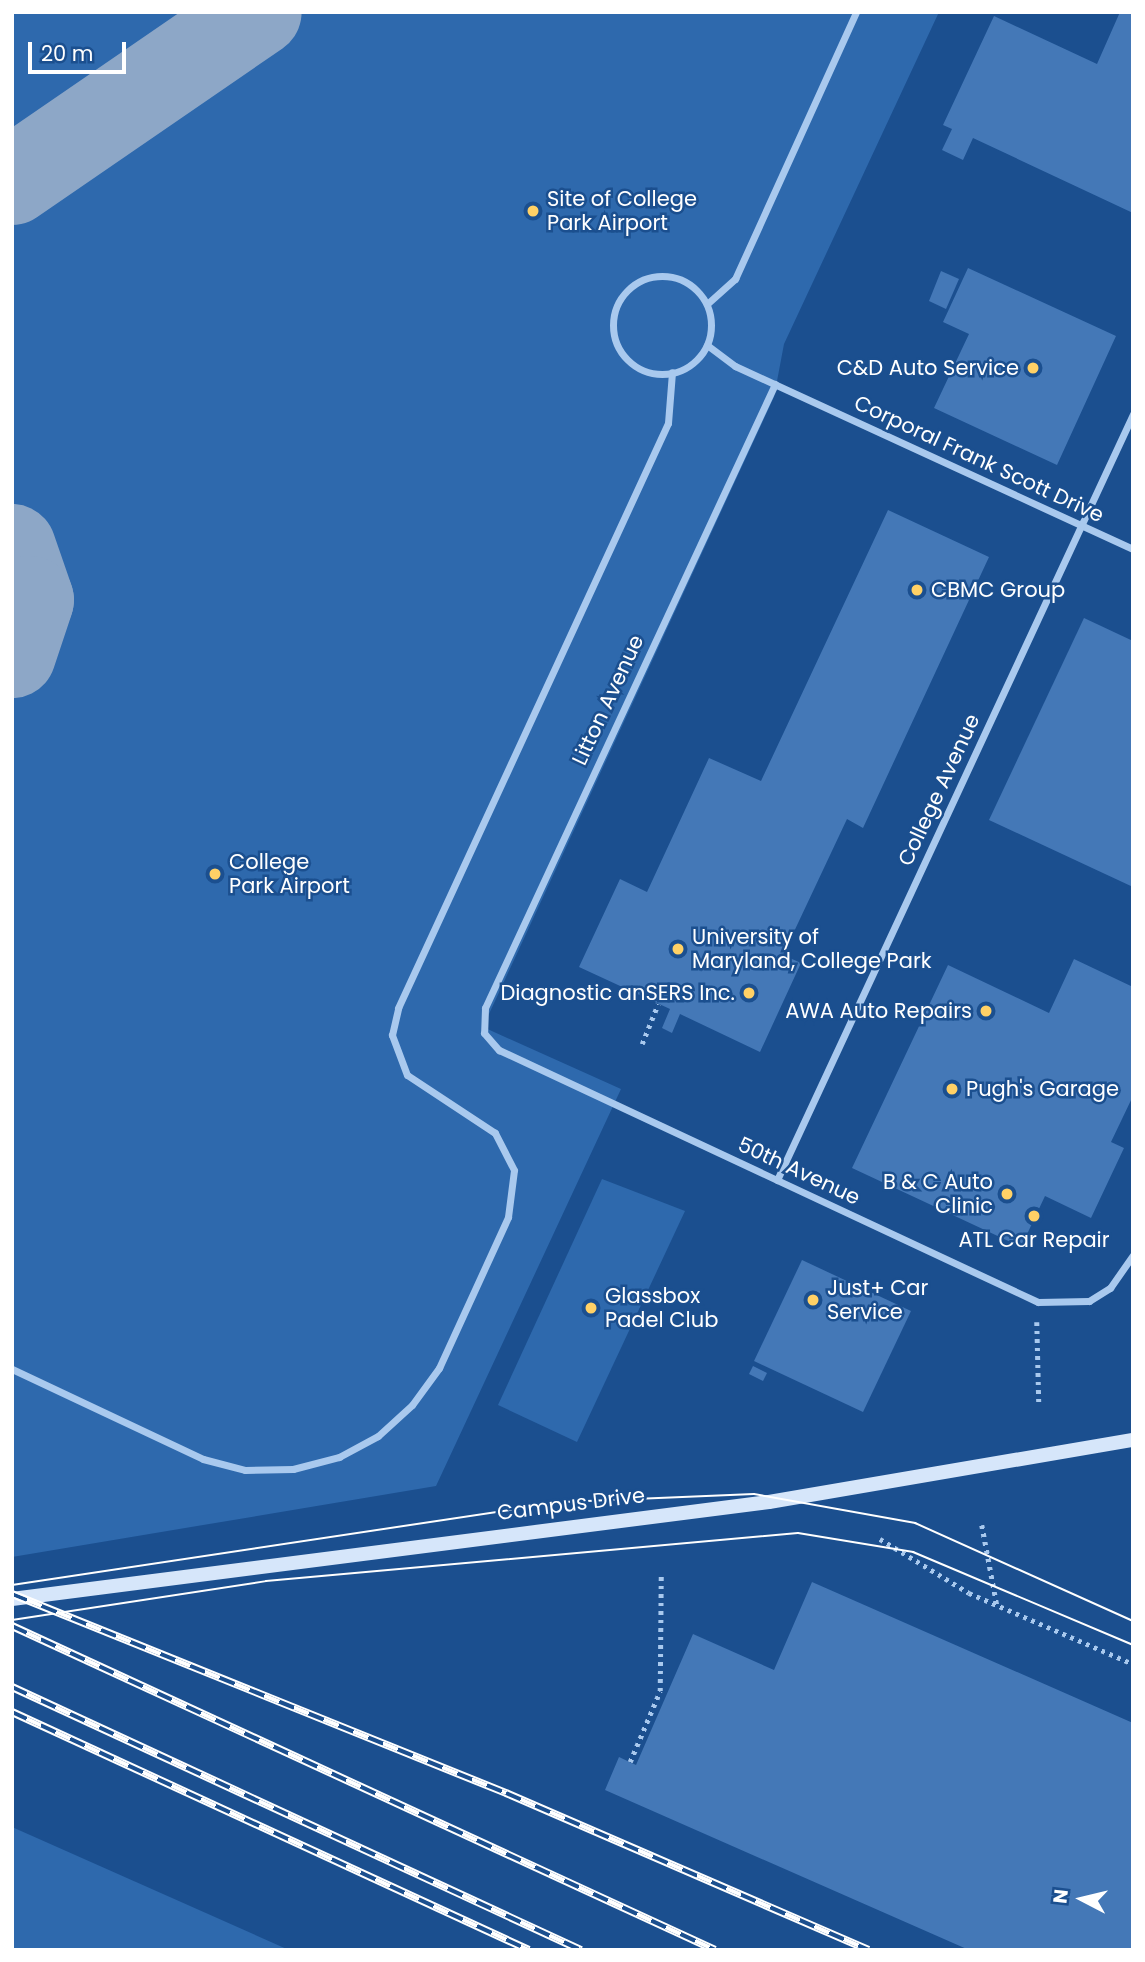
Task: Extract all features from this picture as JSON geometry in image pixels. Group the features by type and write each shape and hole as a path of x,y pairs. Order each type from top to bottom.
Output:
{"main road":[{"name":"Campus Drive","path":"12,1598 769,1502 1133,1440"}],"street":[{"path":"707,304 735,279 856,12"},
{"path":"654,276 694,286 707,304 712,320 707,345 697,360 672,372 638,369 620,352 613,321 617,304 637,282 654,276"},
{"name":"Corporal Frank Scott Drive","path":"707,345 735,366 1133,549"},
{"path":"12,1369 203,1459 245,1470 293,1469 340,1457 412,1405 439,1368 508,1217 514,1170 495,1133 407,1075 392,1035 398,1007 668,423 672,372"},
{"name":"Litton Avenue","path":"484,1033 485,1008 775,384"},
{"name":"College Avenue","path":"778,1180 1133,414"},
{"name":"50th Avenue","path":"484,1033 499,1050 1038,1302 1089,1301 1110,1288 1133,1255"}],"path":[{"path":"642,1044 658,1004"},
{"path":"1038,1302 1039,1402"},
{"path":"982,1525 997,1605"},
{"path":"880,1539 997,1605 1133,1664"},
{"path":"631,1762 660,1691 661,1572"}],"shaded area":[{"name":"College Park Airport","path":"12,12 939,12 784,344 774,397 483,1027 621,1089 436,1486 12,1557"},
{"name":"Glassbox Padel Club","path":"602,1179 685,1211 577,1442 498,1405"},
{"path":"12,1827 289,1950 12,1950"}],"building":[{"path":"1120,12 1133,12 1133,213 973,138 963,160 942,150 952,129 943,125 994,16 1097,64"},
{"path":"968,268 1116,336 1057,465 934,408 969,334 943,322"},
{"path":"941,271 959,279 946,309 929,301"},
{"path":"888,510 989,557 863,828 847,819 783,955 801,963 760,1052 680,1014 672,1033 662,1028 670,1009 579,967 620,879 647,892 709,758 761,781"},
{"path":"1084,618 1133,641 1133,887 989,820"},
{"path":"1074,959 1133,987 1133,1096 1111,1142 1124,1148 1091,1218 1045,1196 1021,1247 852,1168 948,965 1049,1013"},
{"path":"802,1260 911,1311 863,1412 754,1361"},
{"path":"753,1366 767,1373 763,1381 749,1374"},
{"path":"812,1582 1133,1723 1133,1950 969,1950 605,1790 619,1757 636,1765 693,1634 774,1670"}],"taxiway":[{"path":"12,181 258,12"},
{"path":"12,548 30,600 12,654"}],"tram line":[{"path":"12,1585 563,1502 754,1494 915,1523 1133,1621"},
{"path":"12,1620 266,1581 798,1533 913,1552 1133,1645"}],"railway":[{"path":"12,1594 506,1793 868,1950"},
{"path":"12,1626 715,1950"},
{"path":"12,1687 581,1950"},
{"path":"12,1712 529,1950"}],"place":[{"name":"Site of College Park Airport","path":"533,211"},
{"name":"C&D Auto Service","path":"1033,368"},
{"name":"CBMC Group","path":"917,590"},
{"name":"College Park Airport","path":"215,874"},
{"name":"University of Maryland, College Park","path":"678,949"},
{"name":"Diagnostic anSERS Inc.","path":"749,993"},
{"name":"AWA Auto Repairs","path":"986,1011"},
{"name":"Pugh's Garage","path":"952,1089"},
{"name":"B & C Auto Clinic","path":"1007,1194"},
{"name":"ATL Car Repair","path":"1034,1216"},
{"name":"Just+ Car Service","path":"813,1300"},
{"name":"Glassbox Padel Club","path":"591,1308"}]}
